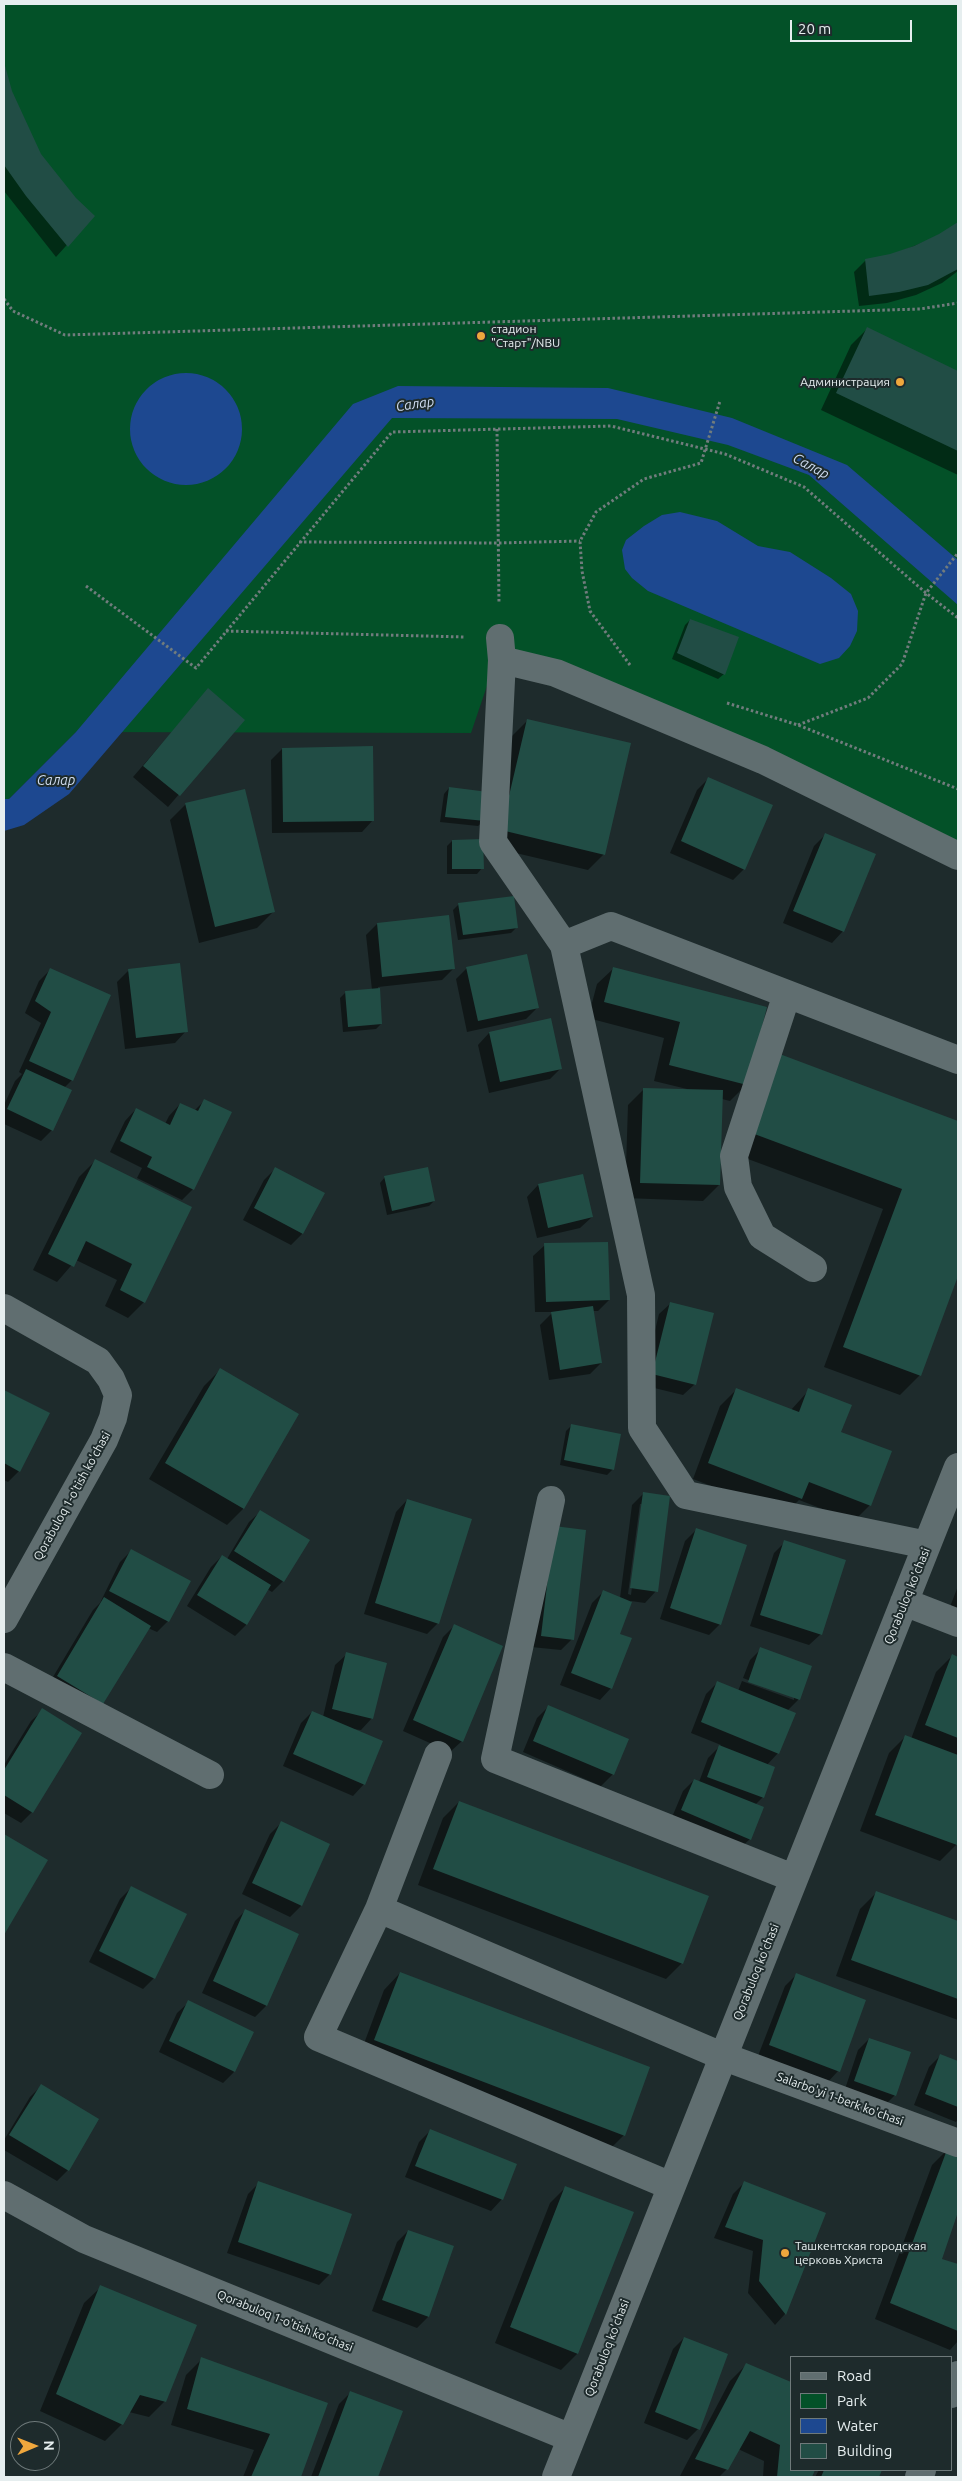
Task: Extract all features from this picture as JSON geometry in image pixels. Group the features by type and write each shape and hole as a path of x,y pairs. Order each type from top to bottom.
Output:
{"street":[{"path":"927,1546 686,1494 642,1428 642,1295 564,945 493,842 501,649 754,757 958,856"},
{"path":"564,945 611,926 958,1060"},
{"path":"787,994 734,1156 738,1186 762,1236 812,1268"},
{"name":"Qorabuloq 1-o'tish ko'chasi","path":"4,1308 98,1360 111,1379 118,1395 113,1418 104,1440 4,1619"},
{"name":"Qorabuloq ko'chasi","path":"556,2477 958,1467"},
{"path":"551,1500 495,1759 793,1878"},
{"path":"904,1602 958,1622"},
{"path":"4,1667 210,1775"},
{"path":"438,1756 379,1909 318,2037 671,2186"},
{"name":"Salarbo'yi 1-berk ko'chasi","path":"379,1909 722,2056 958,2143"},
{"name":"Qorabuloq 1-o'tish ko'chasi","path":"4,2195 84,2239 571,2438"},
{"path":"952,2391 958,2375"}],"path":[{"path":"4,299 13,311 65,335 920,310 958,303"},
{"path":"633,670 590,611 582,571 580,540 596,512 644,479 701,463 720,401"},
{"path":"86,586 196,668 392,432 611,426 725,454 804,487 958,618"},
{"path":"225,631 501,649 497,543 497,429"},
{"path":"299,542 497,543 580,540"},
{"path":"798,725 868,698 902,664 926,591 958,553"},
{"path":"723,702 798,725 958,789"}],"green space":[{"name":"стадион \"Старт\"/NBU","path":"4,4 958,4 958,850 718,737 493,668 471,733 76,732 9,799 4,799"}],"water":[{"path":"186,373 208,377 226,389 238,407 242,429 238,451 226,469 208,481 186,485 164,481 146,469 134,451 130,429 134,407 146,389 164,377"},
{"name":"Салар","path":"398,386 608,388 732,418 847,465 958,560 958,605 809,475 728,445 617,419 392,418 69,794 24,825 4,831 4,799 9,799 76,732 353,404"},
{"path":"680,512 717,521 758,546 790,552 831,578 851,594 858,611 857,631 850,646 839,658 820,664 648,591 632,578 625,569 622,550 626,540 662,515"}],"building":[{"path":"4,62 12,91 41,154 76,198 95,216 68,247 26,196 4,165"},
{"path":"958,222 958,269 928,285 899,292 869,296 865,259 890,254 914,246"},
{"name":"Администрация","path":"867,327 958,371 958,451 836,393"},
{"path":"690,619 739,637 725,675 677,653"},
{"path":"208,688 245,720 180,796 143,766"},
{"path":"527,719 631,743 605,855 501,830"},
{"path":"373,746 374,821 283,822 282,748"},
{"path":"708,777 773,805 745,870 681,841"},
{"path":"449,787 488,792 485,821 445,817"},
{"path":"245,789 275,912 215,927 185,803"},
{"path":"825,833 876,854 844,932 793,911"},
{"path":"483,839 484,869 452,869 452,840"},
{"path":"514,896 518,928 463,935 458,903"},
{"path":"449,915 455,969 382,977 377,923"},
{"path":"527,954 539,1008 478,1021 466,967"},
{"path":"180,963 188,1032 136,1038 128,969"},
{"path":"613,967 767,1007 747,1085 669,1065 680,1022 604,1002"},
{"path":"50,968 111,995 73,1081 29,1061 51,1012 35,1001"},
{"path":"380,988 382,1024 348,1027 345,991"},
{"path":"551,1018 562,1069 500,1082 489,1032"},
{"path":"777,1053 958,1121 958,1276 921,1376 843,1347 902,1189 749,1132"},
{"path":"26,1069 72,1090 53,1131 7,1109"},
{"path":"643,1088 723,1090 720,1185 640,1183"},
{"path":"204,1099 232,1112 194,1190 147,1167 152,1157 120,1141 136,1108 170,1125 180,1103 198,1111"},
{"path":"95,1159 192,1207 145,1303 120,1290 132,1264 86,1241 74,1267 48,1254"},
{"path":"275,1167 325,1193 303,1234 254,1208"},
{"path":"428,1167 435,1201 392,1211 384,1176"},
{"path":"583,1174 593,1217 548,1228 538,1184"},
{"path":"608,1242 610,1300 546,1302 544,1243"},
{"path":"670,1302 714,1313 696,1385 652,1374"},
{"path":"593,1306 602,1363 560,1370 551,1312"},
{"path":"220,1368 299,1414 244,1509 165,1463"},
{"path":"736,1388 799,1412 808,1388 852,1405 841,1432 892,1451 871,1506 809,1482 802,1499 708,1463"},
{"path":"4,1390 50,1413 20,1472 4,1463"},
{"path":"571,1424 621,1434 614,1470 564,1460"},
{"path":"643,1492 670,1496 658,1592 630,1588"},
{"path":"407,1499 472,1519 439,1624 375,1603"},
{"path":"260,1510 310,1540 284,1582 234,1551"},
{"path":"554,1526 586,1530 574,1640 541,1636"},
{"path":"696,1528 747,1545 721,1625 670,1608"},
{"path":"784,1540 846,1560 822,1635 760,1615"},
{"path":"131,1549 191,1581 169,1622 109,1591"},
{"path":"222,1555 271,1585 247,1625 197,1595"},
{"path":"603,1590 632,1602 620,1634 632,1638 612,1689 571,1673"},
{"path":"104,1597 151,1626 103,1704 57,1676"},
{"path":"454,1624 503,1646 463,1742 413,1720"},
{"path":"760,1647 812,1666 800,1700 748,1682"},
{"path":"346,1652 387,1663 373,1719 332,1709"},
{"path":"952,1654 958,1657 958,1738 925,1725"},
{"path":"717,1681 796,1713 779,1754 701,1722"},
{"path":"548,1705 629,1739 614,1775 533,1741"},
{"path":"42,1708 82,1733 33,1813 4,1795 4,1770"},
{"path":"312,1711 383,1741 365,1785 293,1754"},
{"path":"905,1735 958,1755 957,1845 875,1815"},
{"path":"719,1745 775,1767 764,1798 707,1777"},
{"path":"694,1779 764,1807 751,1840 681,1810"},
{"path":"459,1801 709,1896 683,1964 433,1869"},
{"path":"281,1821 330,1844 302,1906 252,1883"},
{"path":"4,1834 48,1860 4,1935"},
{"path":"131,1886 187,1914 155,1979 99,1951"},
{"path":"876,1891 958,1921 958,1999 851,1960"},
{"path":"245,1909 299,1934 267,2006 213,1981"},
{"path":"400,1972 650,2067 625,2136 374,2040"},
{"path":"796,1973 866,2000 840,2072 769,2045"},
{"path":"188,2000 254,2032 235,2072 169,2041"},
{"path":"869,2038 911,2052 896,2096 854,2081"},
{"path":"940,2054 958,2061 958,2107 925,2094"},
{"path":"41,2084 99,2119 69,2171 9,2135"},
{"path":"430,2129 517,2164 503,2200 415,2166"},
{"path":"948,2147 958,2151 958,2212 942,2259 958,2264 958,2331 890,2303"},
{"path":"258,2181 352,2214 331,2275 238,2242"},
{"path":"744,2181 826,2213 786,2315 759,2281 763,2240 725,2227"},
{"path":"565,2186 634,2212 578,2354 510,2327"},
{"path":"408,2230 454,2246 429,2317 382,2300"},
{"path":"100,2285 197,2325 166,2402 140,2395 123,2425 56,2394"},
{"path":"684,2337 728,2354 700,2430 655,2412"},
{"path":"201,2357 328,2403 301,2477 251,2477 270,2434 187,2409"},
{"path":"746,2363 790,2382 790,2471 815,2471 812,2477 777,2477 780,2445 750,2431 728,2470 695,2459"},
{"path":"350,2391 403,2411 378,2477 318,2477"},
{"path":"824,2471 882,2471 879,2477 821,2477"}],"place":[{"name":"стадион \"Старт\"/NBU","path":"481,336"},
{"name":"Администрация","path":"900,382"},
{"name":"Ташкентская городская церковь Христа","path":"785,2253"}]}
